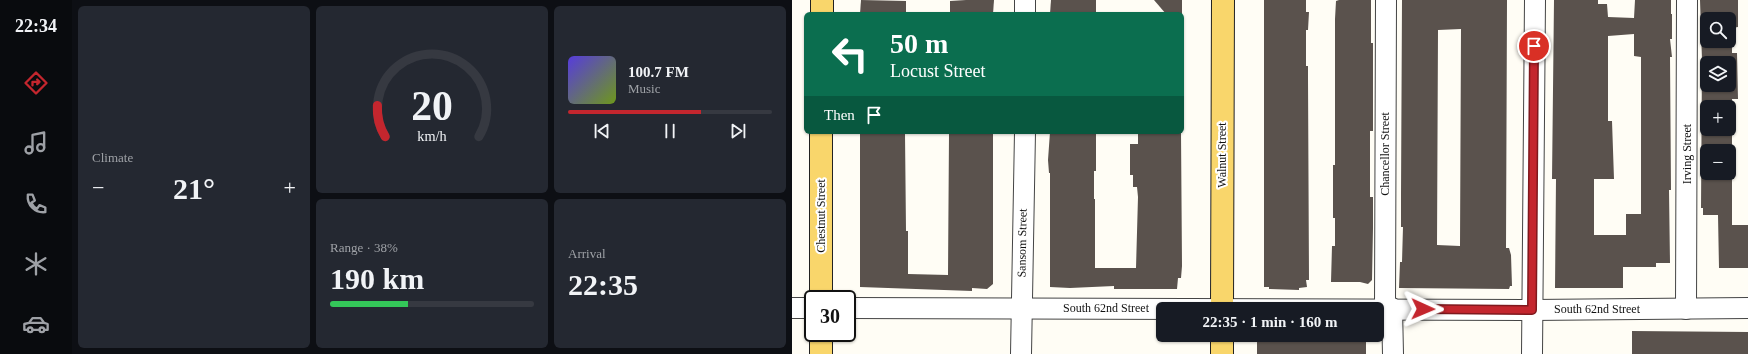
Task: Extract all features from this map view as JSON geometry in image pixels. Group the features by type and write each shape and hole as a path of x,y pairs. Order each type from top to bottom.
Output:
{"main road":[{"path":"822,0 822,12"},
{"name":"Walnut Street","path":"1222,302 1223,0"},
{"name":"Chestnut Street","path":"821,134 821,290"},
{"path":"821,342 821,354"},
{"path":"1222,342 1222,354"}],"street":[{"path":"1025,0 1025,12"},
{"name":"Chancellor Street","path":"1386,0 1388,308 1393,354"},
{"path":"1532,354 1535,0"},
{"name":"Irving Street","path":"1686,309 1687,0"},
{"name":"Sansom Street","path":"1021,354 1025,134"},
{"path":"792,308 804,308"},
{"name":"South 62nd Street","path":"856,308 1156,309"},
{"name":"South 62nd Street","path":"1384,308 1532,310 1748,308"}],"building":[{"path":"861,0 906,1 906,12 860,12"},
{"path":"994,0 993,12 950,12 950,1"},
{"path":"1051,0 1096,0 1096,12 1050,12"},
{"path":"1154,0 1182,0 1182,12 1164,12"},
{"path":"1264,0 1306,0 1306,12 1309,12 1308,30 1306,30 1306,66 1308,66 1309,280 1306,280 1307,287 1299,288 1299,290 1269,289 1269,287 1264,287"},
{"path":"1371,0 1371,43 1373,43 1373,131 1370,131 1370,197 1373,197 1373,228 1372,280 1368,284 1360,282 1331,282 1332,246 1335,246 1335,218 1333,218 1333,165 1335,165 1335,19 1336,1"},
{"path":"1402,0 1507,0 1506,248 1509,248 1511,255 1512,286 1510,286 1509,289 1399,288 1400,262 1402,262 1403,227 1401,227","holes":["1461,29 1460,246 1437,245 1438,30"]},
{"path":"1554,0 1598,0 1598,4 1607,4 1608,17 1634,18 1635,0 1671,0 1671,190 1669,190 1670,263 1656,263 1656,267 1623,267 1623,288 1555,288 1556,179 1552,179","holes":["1634,34 1634,56 1641,57 1641,214 1626,214 1626,235 1594,235 1594,179 1614,179 1612,121 1608,121 1608,36"]},
{"path":"1700,0 1738,0 1738,27 1736,27 1736,12 1700,12"},
{"path":"1702,48 1732,48 1732,53 1737,53 1738,99 1702,100 1702,92 1736,92 1736,56 1702,56"},
{"path":"860,134 905,134 908,274 948,275 949,134 993,134 993,284 987,289 972,288 972,291 860,287"},
{"path":"1050,134 1096,134 1096,171 1094,171 1095,268 1136,268 1138,197 1137,187 1133,187 1133,175 1130,175 1130,144 1138,144 1138,134 1181,134 1182,266 1181,278 1178,278 1177,289 1114,289 1114,286 1070,288 1050,287 1050,173 1048,160"},
{"path":"1701,136 1732,136 1732,144 1701,144"},
{"path":"1701,180 1732,180 1732,225 1748,225 1748,268 1719,268 1718,215 1703,215 1703,208 1701,208"},
{"path":"1632,331 1748,332 1748,354 1632,354"},
{"path":"1257,342 1366,342 1366,354 1257,354"}],"route":[{"path":"1423,309 1532,310 1534,46"}]}
